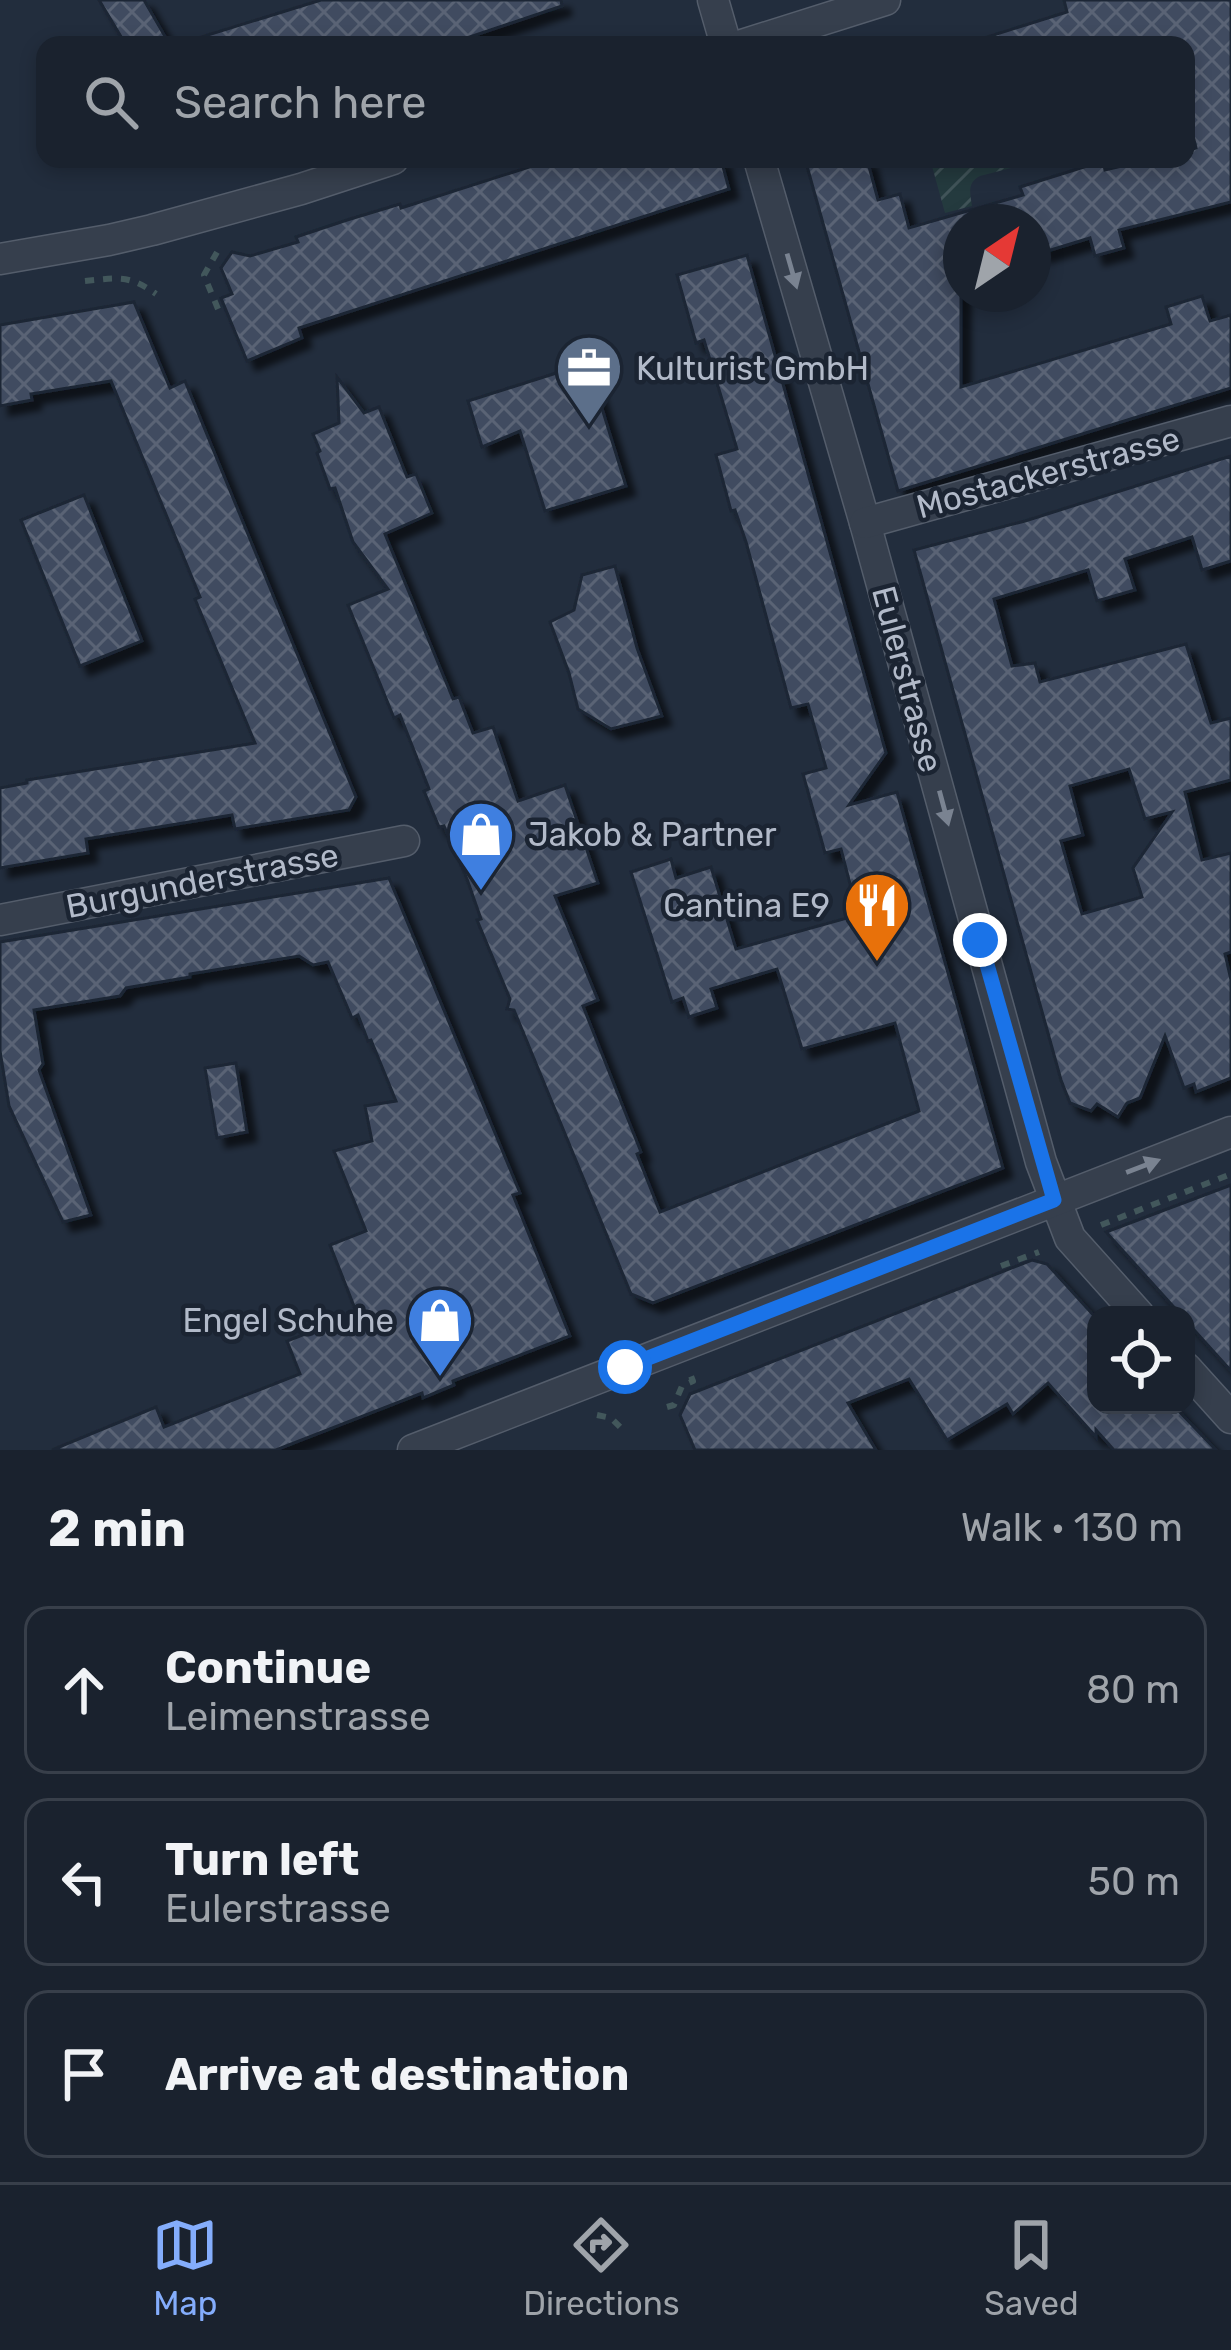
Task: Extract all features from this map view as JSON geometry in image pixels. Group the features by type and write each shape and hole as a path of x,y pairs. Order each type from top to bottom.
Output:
{"street":[{"path":"713,0 723,36"},
{"path":"771,36 885,0"},
{"path":"0,260 109,241 365,168"},
{"name":"Eulerstrasse","path":"762,168 1054,1200 1070,1238 1131,1306"},
{"name":"Mostackerstrasse","path":"865,523 1231,422"},
{"name":"Burgunderstrasse","path":"0,920 404,841"},
{"path":"413,1450 1231,1132"},
{"path":"1195,1378 1231,1418"}],"path":[{"path":"218,309 204,275 221,246"},
{"path":"83,281 123,278 139,282 156,295"},
{"path":"1101,1225 1231,1174"},
{"path":"1001,1266 1042,1250"},
{"path":"667,1407 674,1405 682,1386 693,1382 691,1376"},
{"path":"586,1415 611,1418 620,1427 626,1424"}],"green space":[{"path":"932,168 1011,168 980,176 970,192 972,204 943,206"}],"building":[{"path":"99,0 144,0 165,36 121,36"},
{"path":"321,0 561,0 562,6 473,36 204,36"},
{"path":"1064,0 1231,0 1231,202 1119,230 1124,248 1095,256 1090,238 1051,250 1051,204 992,204 1023,195 1020,187 1081,168 1195,168 1195,36 990,36 1067,12"},
{"path":"526,168 723,168 729,189 299,328 302,338 247,361 221,298 232,294 221,268 232,252 250,256 347,220 400,204 401,208"},
{"path":"808,168 869,168 878,200 900,194 909,228 943,218 943,312 961,312 961,387 1171,324 1166,307 1202,296 1210,321 1231,315 1231,388 898,491"},
{"path":"747,255 886,753 849,805 897,792 1003,1168 653,1303 631,1294 514,1010 507,1009 510,999 477,920 481,919 467,879 444,826 439,827 400,715 394,718 348,605 388,589 353,542 313,434 339,423 337,377 364,413 379,407 407,477 416,474 432,513 385,534 453,699 459,697 473,733 493,727 518,801 565,785 598,883 555,896 598,1000 583,1006 660,1212 919,1111 895,1023 802,1049 777,969 711,989 717,1008 689,1017 683,998 672,1002 631,872 671,859 676,878 711,867 736,949 858,915 841,849 825,853 803,774 826,768 808,704 791,708 746,542 735,510 731,511 716,455 737,449 704,340 696,343 677,275"},
{"path":"134,302 170,388 185,381 356,797 349,810 235,829 232,815 86,839 88,853 0,868 0,788 255,743 111,381 31,394 32,400 0,406 0,325"},
{"path":"588,363 626,486 545,511 520,431 482,447 468,401"},
{"path":"1231,456 1231,561 1202,570 1192,537 1125,559 1135,590 1097,601 1088,570 994,599 1012,666 1035,663 1040,682 1186,644 1211,723 1231,718 1231,780 1185,792 1202,860 1231,853 1231,952 1225,954 1231,980 1231,1078 1196,1092 1194,1084 1184,1088 1165,1036 1140,1098 1127,1103 1118,1117 1097,1104 1091,1111 1070,1103 1061,1080 914,550 1025,521","holes":["1129,769 1145,819 1172,812 1133,868 1142,897 1082,914 1061,841 1083,835 1070,786"]},
{"path":"84,495 142,641 80,666 21,520"},
{"path":"615,566 662,716 611,729 578,709 550,622 574,610 582,575"},
{"path":"389,878 520,1193 513,1195 570,1336 453,1381 454,1385 423,1398 422,1393 276,1450 52,1450 156,1407 164,1427 300,1374 287,1341 357,1314 330,1245 366,1231 334,1151 372,1141 365,1106 396,1101 371,1040 358,1015 352,1018 328,962 313,965 299,956 190,974 126,988 120,996 34,1010 43,1064 39,1070 91,1215 63,1222 9,1106 0,1051 0,942"},
{"path":"236,1063 247,1132 217,1138 205,1068"},
{"path":"1231,1185 1231,1371 1195,1331 1195,1306 1173,1306 1106,1232"},
{"path":"1032,1260 1047,1264 1087,1308 1087,1414 1182,1414 1216,1450 1114,1450 1096,1430 1096,1437 1048,1383 1013,1414 1007,1404 947,1440 909,1379 848,1403 876,1450 695,1450 680,1415 690,1394"}],"place":[{"name":"Kulturist GmbH","path":"589,427"},
{"name":"Jakob & Partner","path":"481,893"},
{"name":"Cantina E9","path":"877,964"},
{"name":"Engel Schuhe","path":"440,1379"}],"route":[{"path":"625,1367 1054,1200 980,940"}]}
